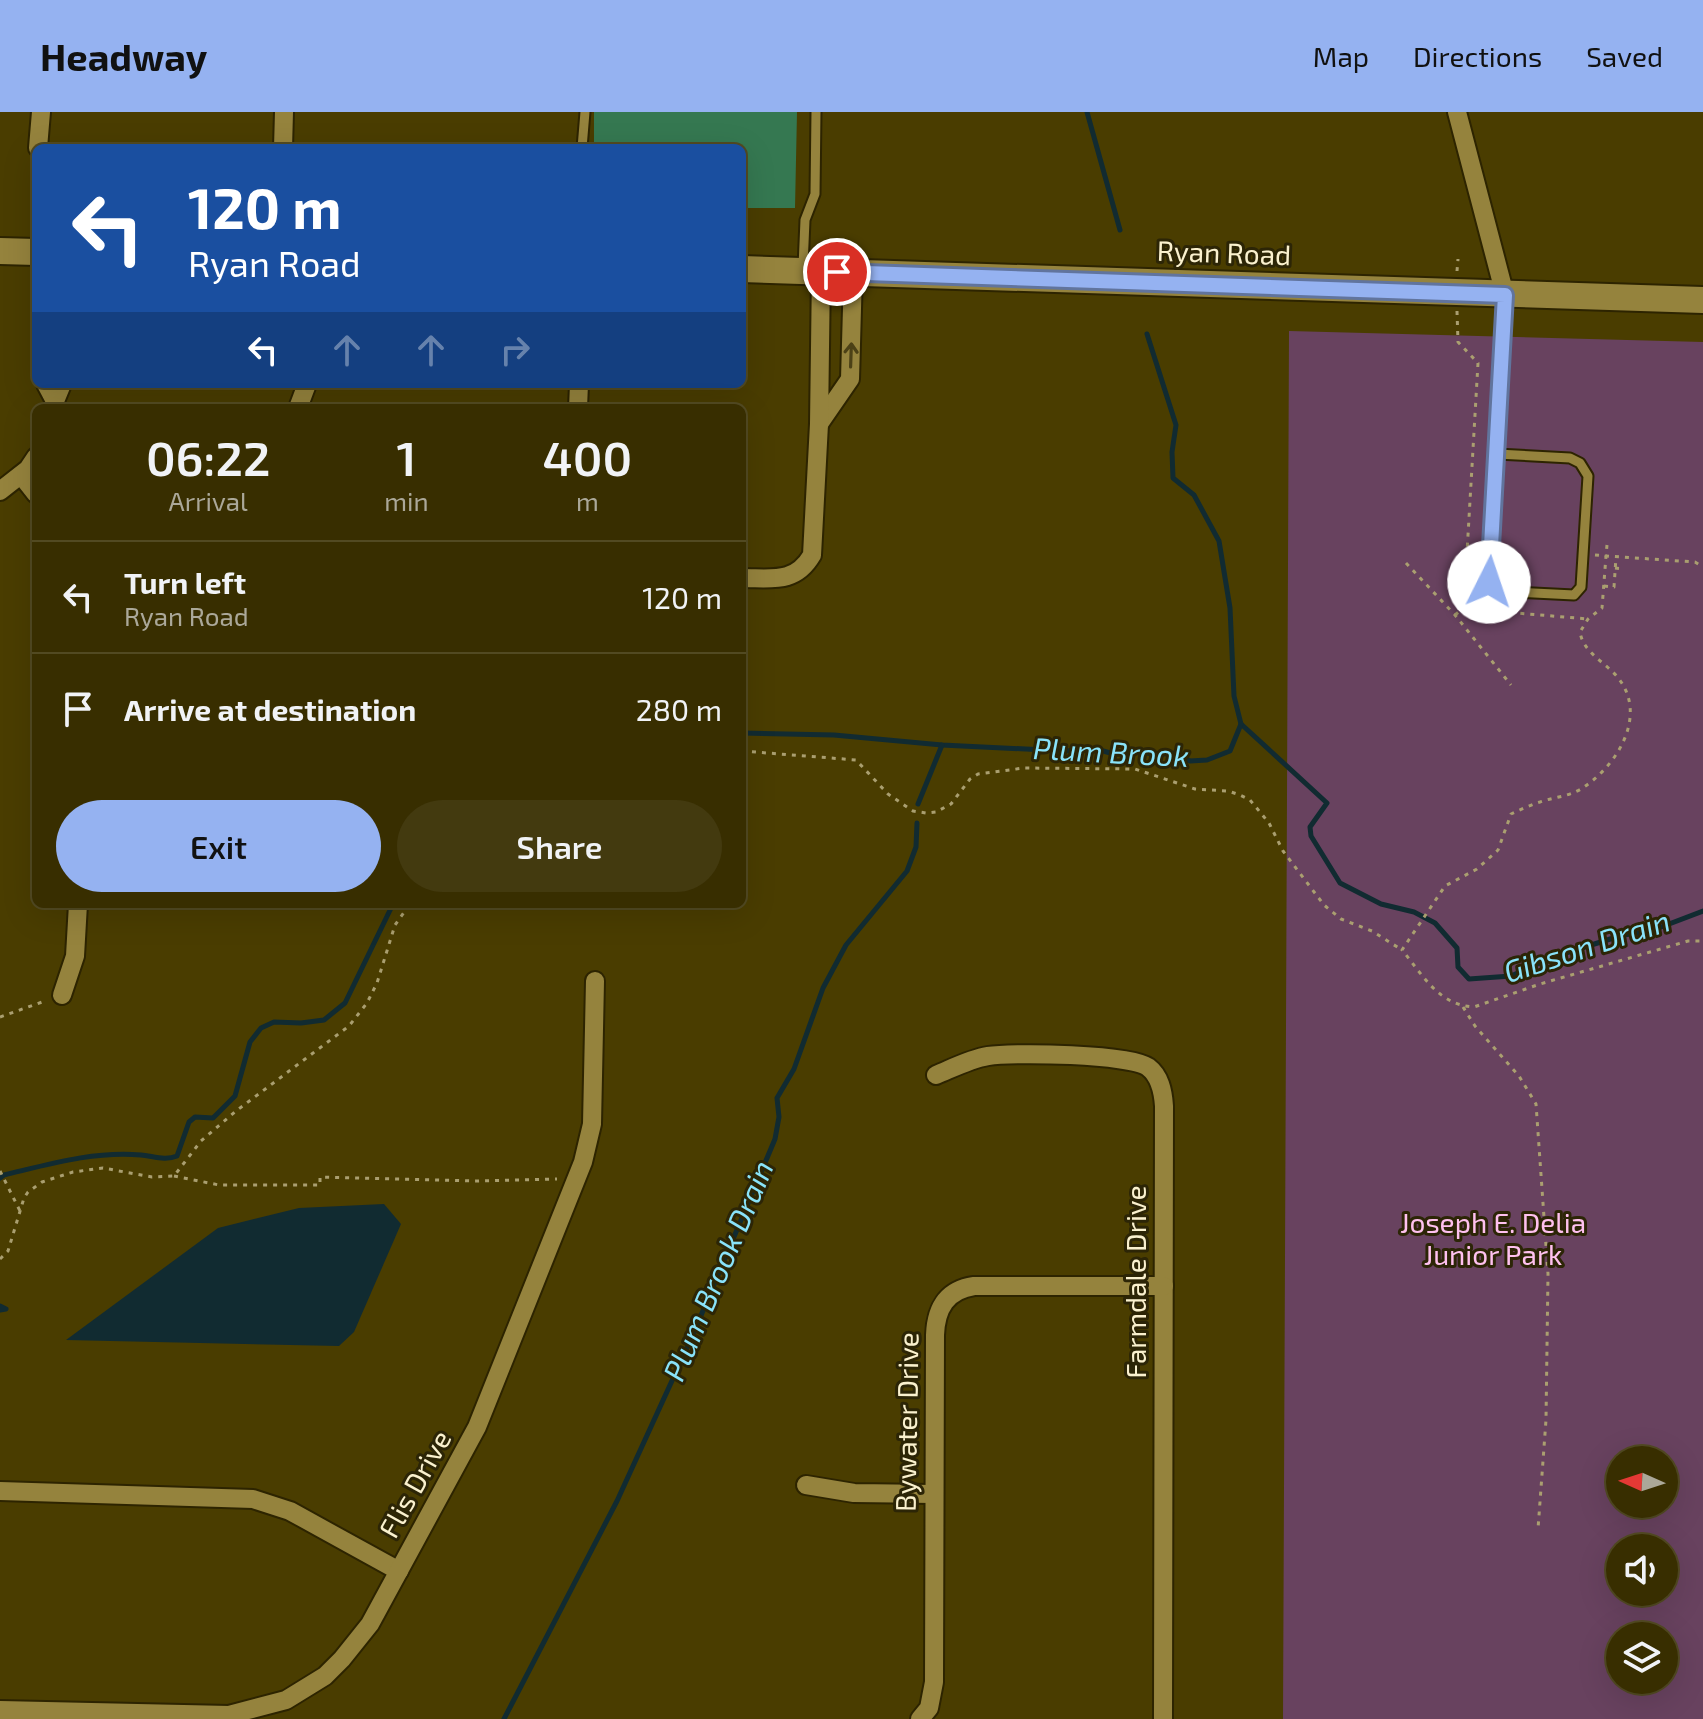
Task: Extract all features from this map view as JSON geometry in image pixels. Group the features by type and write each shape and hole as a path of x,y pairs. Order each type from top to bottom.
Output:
{"main road":[{"path":"0,251 32,252"},
{"name":"Ryan Road","path":"746,269 1703,300"}],"street":[{"path":"38,144 41,112"},
{"path":"283,144 284,112"},
{"path":"1457,112 1505,295"},
{"path":"746,578 786,577 806,567 812,555 819,424 812,271"},
{"path":"819,424 850,379 853,273"},
{"path":"0,491 32,462"},
{"path":"21,475 32,489"},
{"path":"62,995 75,956 78,908"},
{"name":"Flis Drive","path":"0,1710 104,1716 229,1715 257,1710 286,1700 325,1676 357,1643 488,1404 574,1186 592,1124 595,981"},
{"name":"Farmdale Drive","path":"936,1075 969,1061 1000,1055 1129,1059 1150,1068 1158,1079 1164,1106 1163,1719"},
{"name":"Bywater Drive","path":"921,1718 933,1697 934,1682 936,1321 946,1299 963,1288 974,1286 1164,1286"},
{"path":"806,1485 854,1493 934,1494"},
{"path":"0,1491 253,1499 290,1511 399,1571"}],"lane":[{"path":"582,144 585,112"},
{"path":"812,271 805,220 815,194 816,112"},
{"path":"1497,454 1570,458 1580,463 1588,476 1581,587 1574,595 1496,591 1489,582 1505,295"}],"path":[{"path":"1402,950 1445,886 1477,869 1498,850 1511,814 1541,801 1563,798 1583,787 1620,749 1631,723 1629,701 1620,680 1583,644 1580,632 1588,619 1602,608 1607,545"},
{"path":"1606,556 1695,562 1703,567"},
{"path":"1614,587 1616,557"},
{"path":"1406,563 1455,615 1511,685"},
{"path":"1615,568 1624,569"},
{"path":"1604,586 1622,587"},
{"path":"1455,615 1466,606"},
{"path":"746,751 856,760 888,794 907,808 926,813 936,812 951,804 970,779 978,774 1024,768 1135,769 1195,789 1228,791 1250,800 1269,823 1283,851 1324,905 1341,919 1372,931 1402,950 1424,980 1440,995 1463,1007 1475,1026 1519,1076 1536,1104 1548,1274 1546,1420 1538,1529"},
{"path":"174,1176 201,1141 236,1111 349,1026 367,1003 377,983 395,925 407,908"},
{"path":"1463,1007 1485,1005 1540,984 1688,941 1703,941"},
{"path":"0,1017 62,995"},
{"path":"0,1259 8,1251 28,1192 42,1182 73,1172 103,1168 219,1185 320,1185 320,1177 475,1181 556,1179 574,1186"},
{"path":"0,1171 21,1213"}],"green space":[{"name":"Joseph E. Delia Junior Park","path":"1289,331 1703,342 1703,1719 1283,1719"}],"water":[{"path":"384,1204 401,1224 354,1332 339,1346 66,1340 218,1228 299,1208"}],"building":[{"path":"594,112 797,112 795,208 746,208 746,144 594,144"}],"waterway":[{"name":"Plum Brook","path":"1087,112 1120,230"},
{"name":"Plum Brook","path":"746,733 834,735 942,745 1065,751 1096,749 1114,754 1139,750 1153,755 1176,753 1190,761 1207,760 1230,751 1241,724 1234,696 1230,608 1219,541 1194,495 1173,478 1172,452 1176,425 1147,334"},
{"name":"Gibson Drain","path":"1241,724 1327,803 1310,827 1311,836 1340,883 1381,904 1414,912 1435,923 1457,948 1458,967 1469,979 1511,976 1553,957 1623,935 1648,932 1703,911"},
{"name":"Plum Brook Drain","path":"918,804 942,745"},
{"name":"Plum Brook Drain","path":"504,1719 617,1501 692,1337 775,1139 779,1117 777,1098 794,1069 823,988 846,945 907,871 916,847 917,823"},
{"name":"Plum Brook","path":"0,1178 72,1159 123,1154 164,1158 177,1156 189,1122 195,1117 213,1118 235,1096 250,1042 261,1028 274,1022 324,1020 345,1003 391,908"},
{"name":"Plum Brook","path":"0,1306 6,1309 0,1310"}],"route":[{"path":"837,272 1505,295 1489,582"}]}
